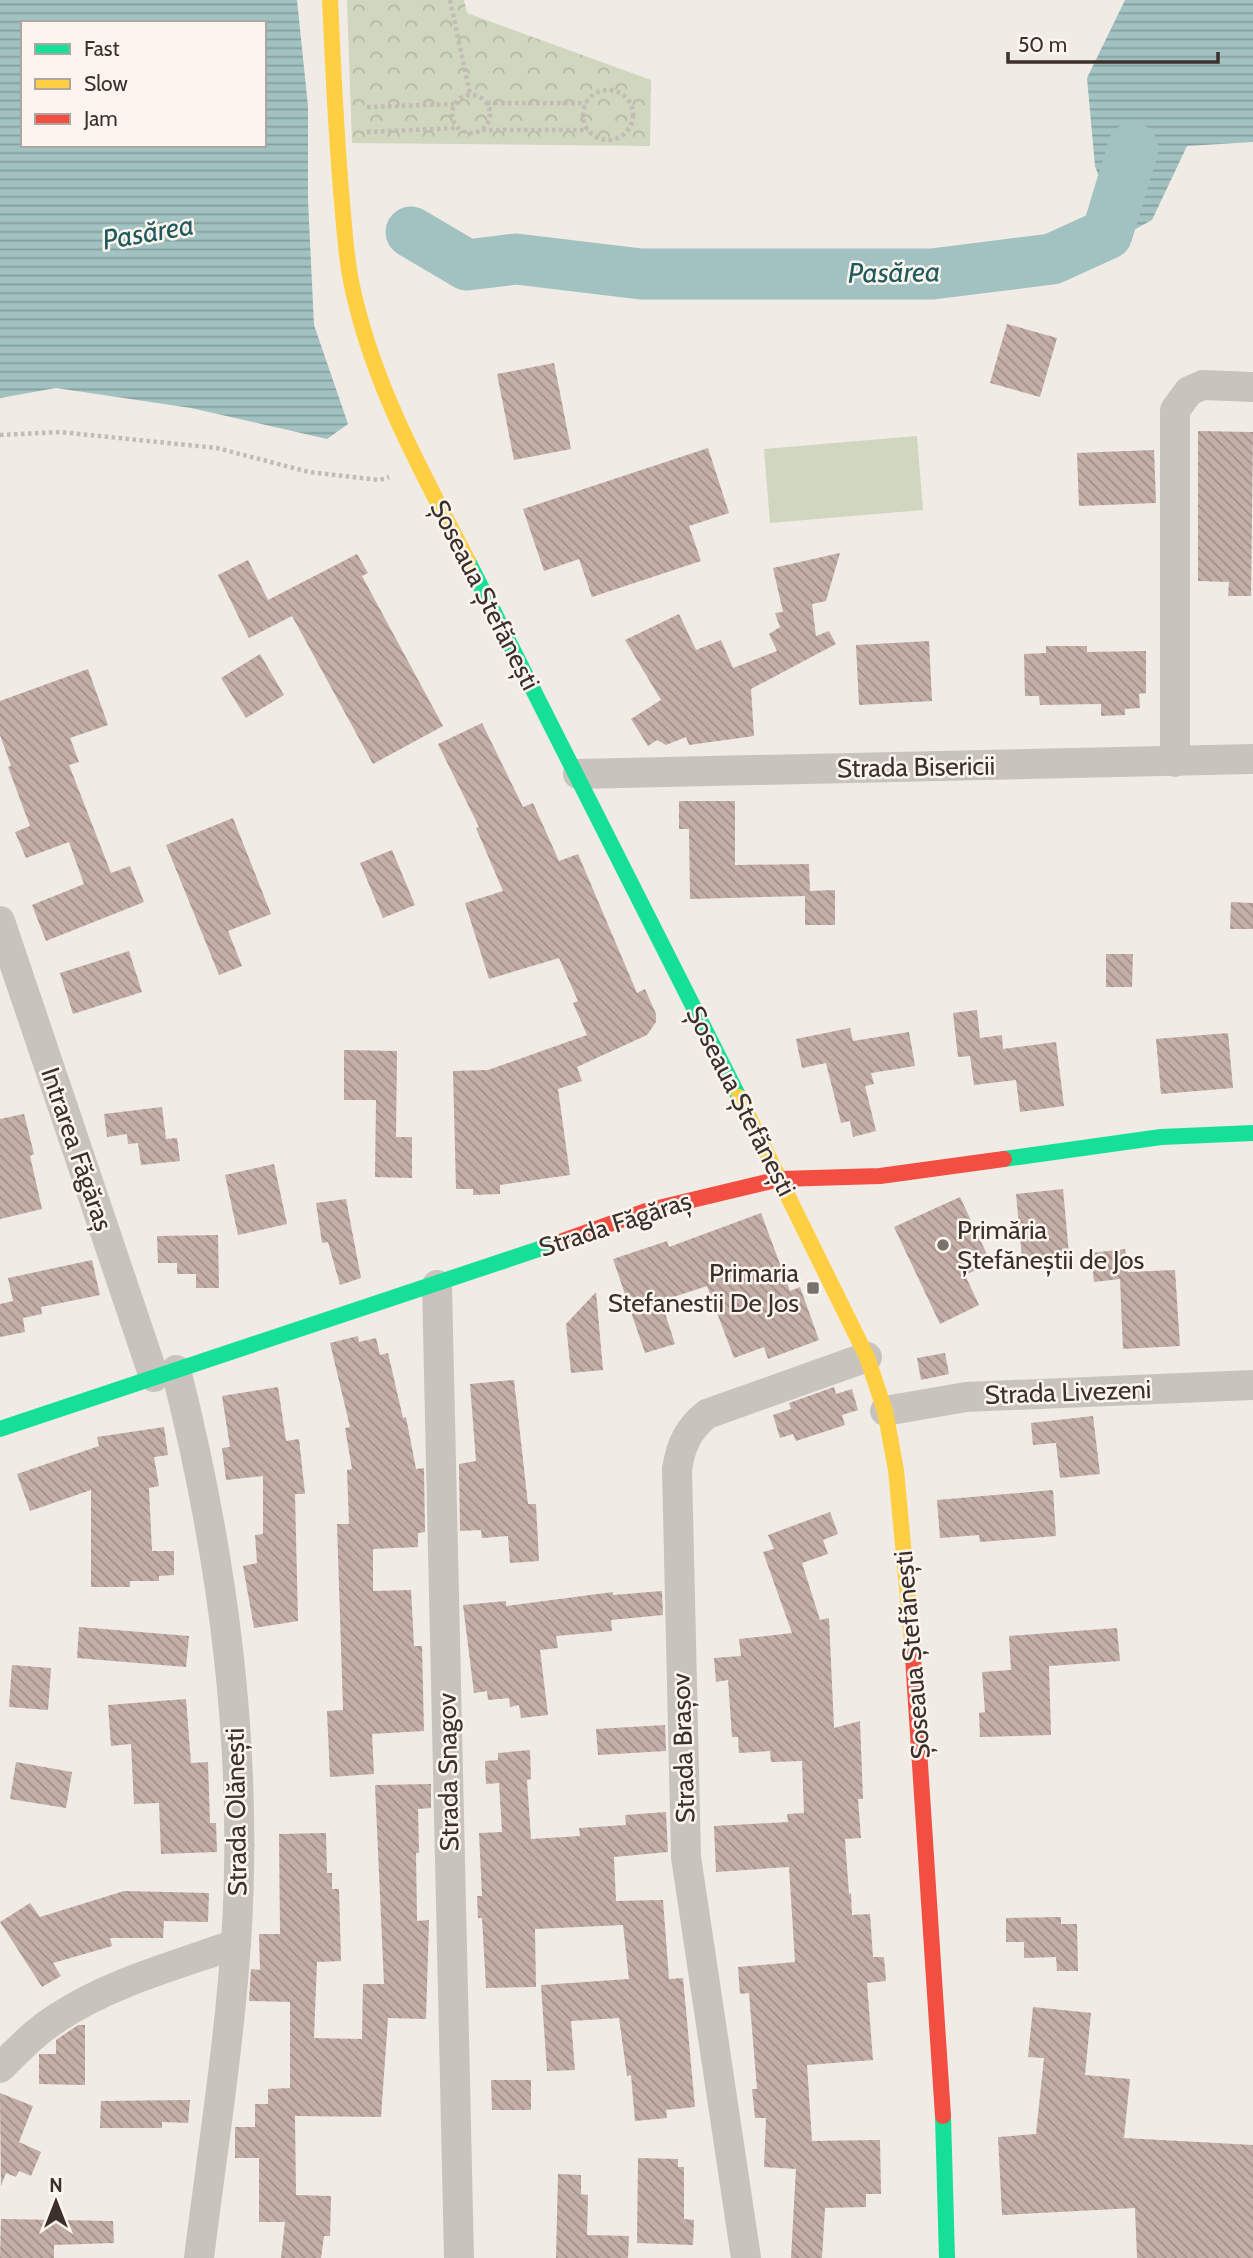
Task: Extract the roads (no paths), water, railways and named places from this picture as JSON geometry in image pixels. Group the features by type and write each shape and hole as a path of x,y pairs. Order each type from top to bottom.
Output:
{"main road":[{"name":"Șoseaua Ștefănești","path":"330,0 337,148 346,246 355,301 383,386 420,468 578,774 867,1357 884,1412 896,1470 916,1681 944,2138 947,2258"},
{"name":"Strada Făgăraș","path":"0,1429 437,1285 646,1211 780,1179 827,1181 880,1176 1161,1137 1253,1133"}],"street":[{"path":"1175,762 1175,410 1189,391 1203,385 1253,387"},
{"name":"Strada Bisericii","path":"578,774 1253,759"},
{"name":"Intrarea Făgăraș","path":"0,921 165,1373"},
{"name":"Strada Snagov","path":"437,1285 459,2258"},
{"name":"Strada Brașov","path":"746,2258 686,1857 679,1459 688,1433 707,1414 867,1357"},
{"name":"Strada Olănești","path":"165,1373 213,1539 230,1655 239,1843 236,1944 199,2258"},
{"name":"Strada Livezeni","path":"884,1412 978,1396 1253,1385"},
{"path":"0,2068 27,2040 58,2017 94,1998 236,1944"}],"water":[{"path":"0,0 297,0 308,106 308,200 314,325 348,424 327,439 191,408 56,388 0,398"},
{"path":"1125,0 1253,0 1253,142 1187,146 1152,220 1121,237 1095,166 1087,78"}],"waterway":[{"name":"Pasărea","path":"411,232 467,265 516,259 641,274 932,274 1052,259 1107,234 1133,148"}],"place":[{"name":"Primăria Ștefăneștii de Jos","path":"943,1245"},
{"name":"Primaria Stefanestii De Jos","path":"813,1288"}]}
